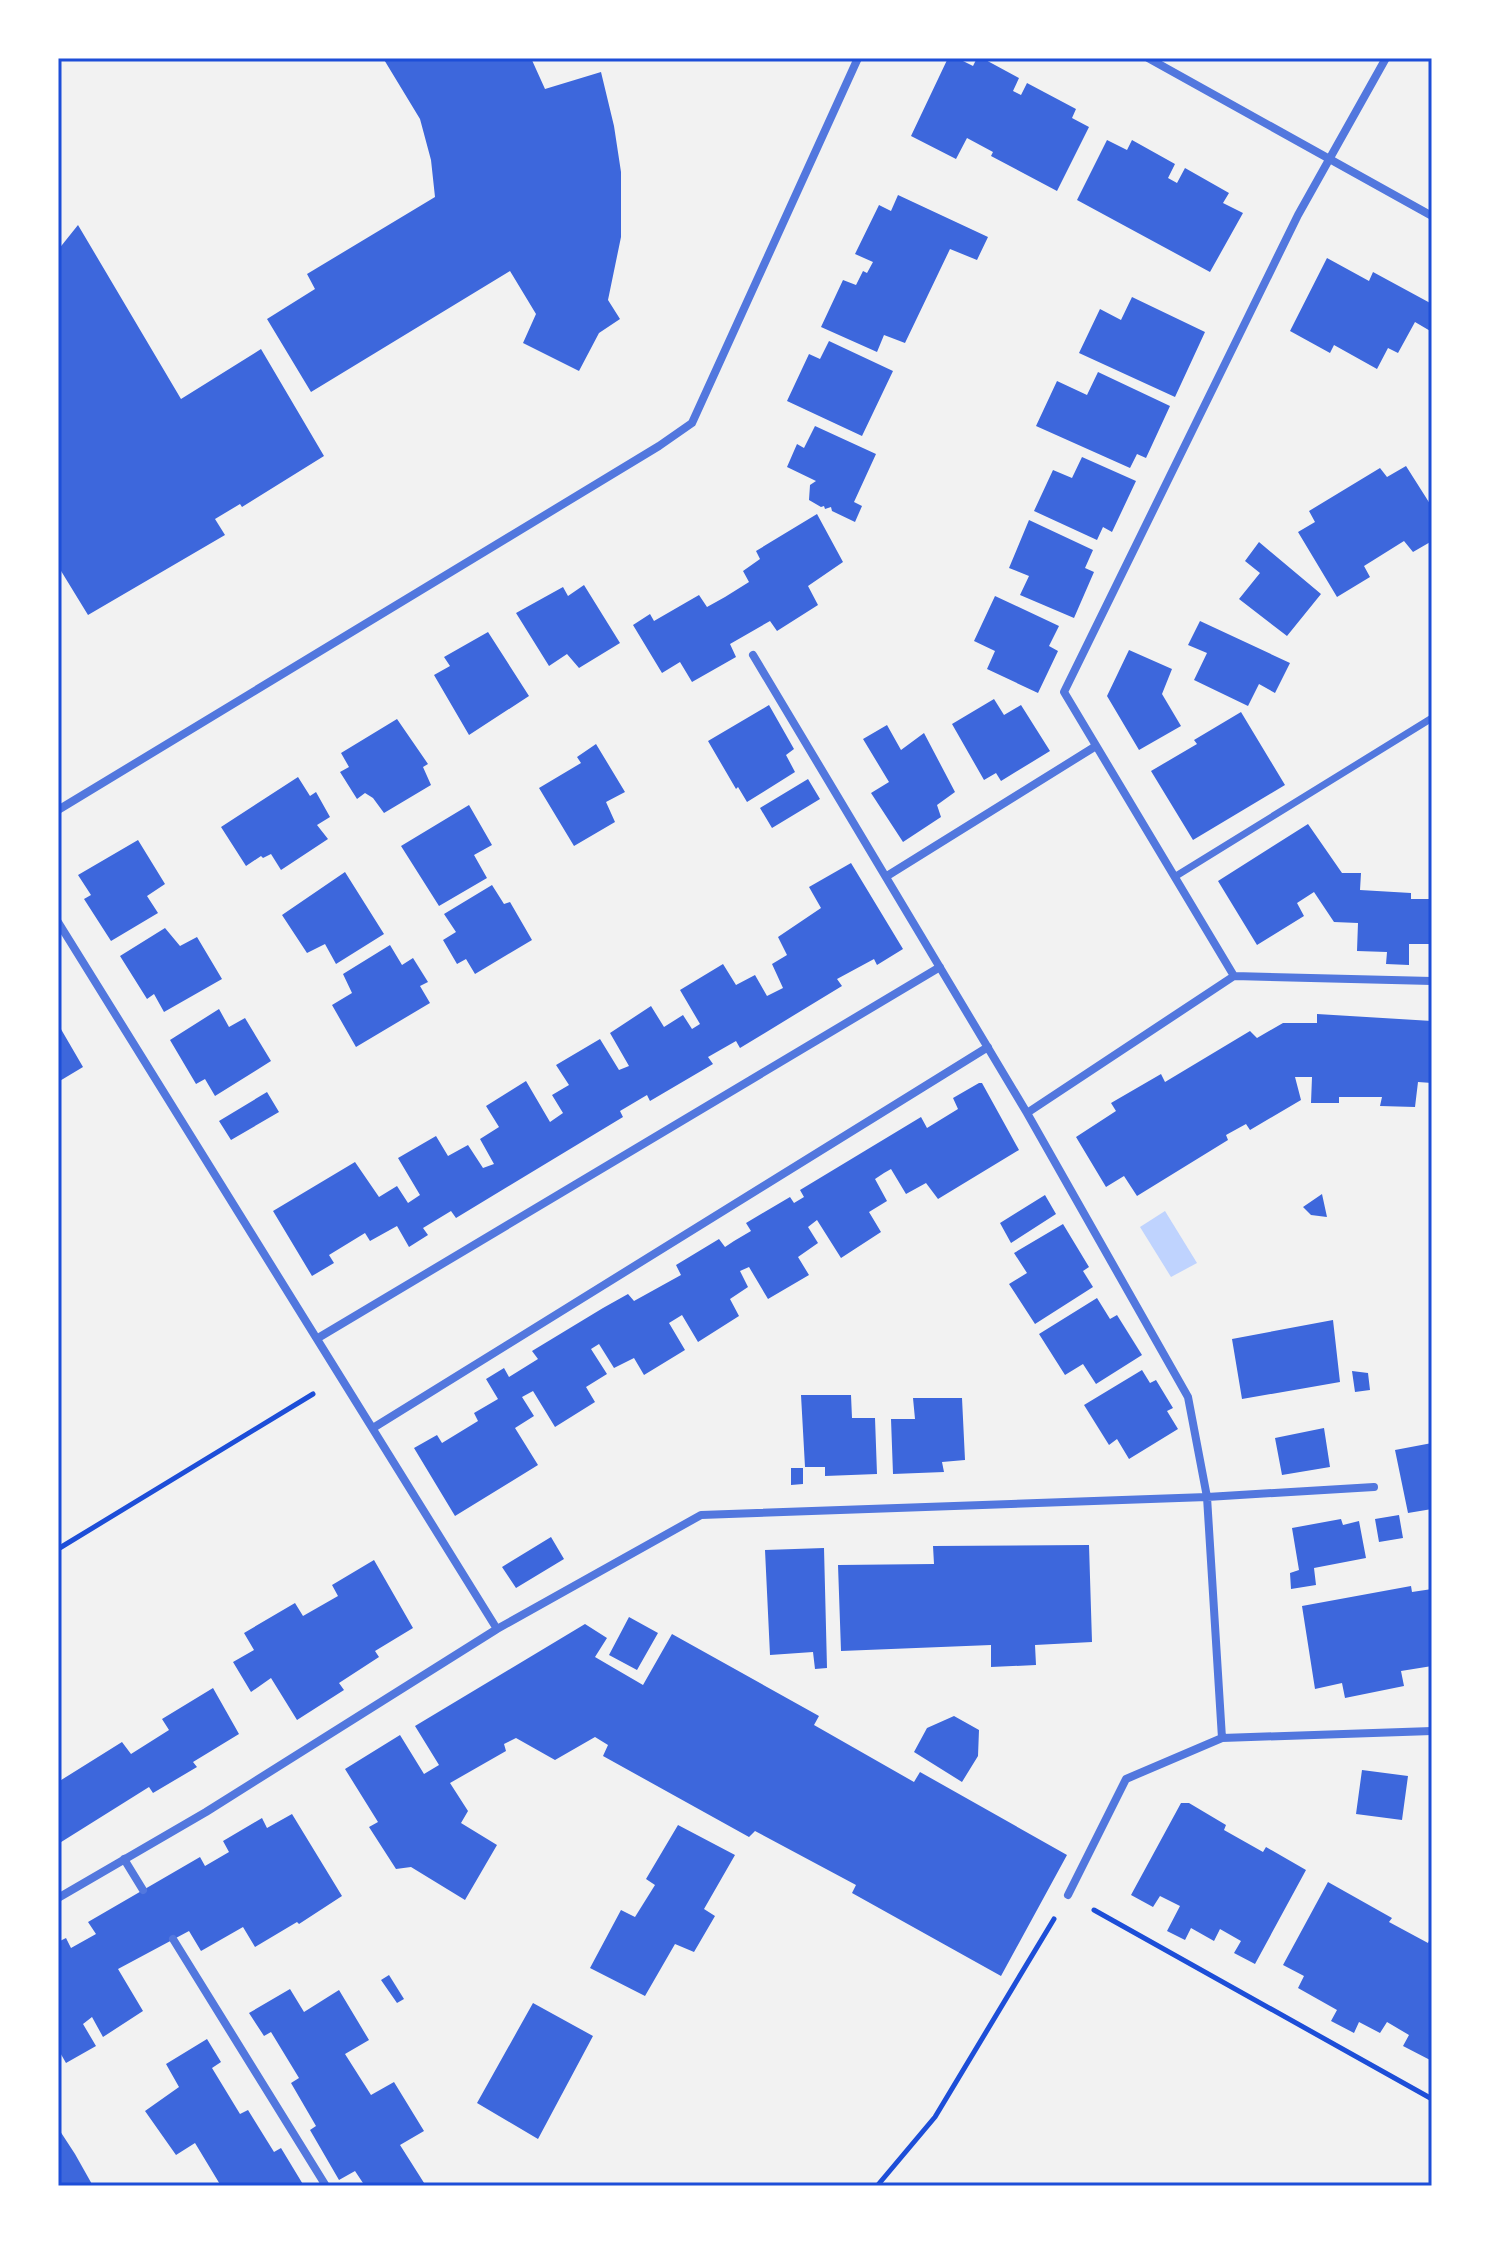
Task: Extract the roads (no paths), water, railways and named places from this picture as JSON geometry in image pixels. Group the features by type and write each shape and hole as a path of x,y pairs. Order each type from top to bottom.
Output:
{"street":[{"path":"58,810 659,446 692,423 858,58"},
{"path":"1148,58 1432,216"},
{"path":"1234,976 1064,692 1291,229 1386,58"},
{"path":"753,655 1027,1113 1188,1397 1207,1497 1222,1738"},
{"path":"1176,876 1432,718"},
{"path":"887,876 1096,746"},
{"path":"58,922 497,1629"},
{"path":"318,1338 940,967"},
{"path":"1027,1113 1234,976 1432,981"},
{"path":"373,1428 988,1047"},
{"path":"58,1898 219,1803 497,1629 701,1515 1207,1497 1374,1487"},
{"path":"1068,1895 1126,1779 1222,1738 1432,1731"},
{"path":"124,1859 143,1890"},
{"path":"173,1939 326,2186"}],"water":[{"path":"1165,1211 1197,1263 1171,1277 1140,1227"}]}
